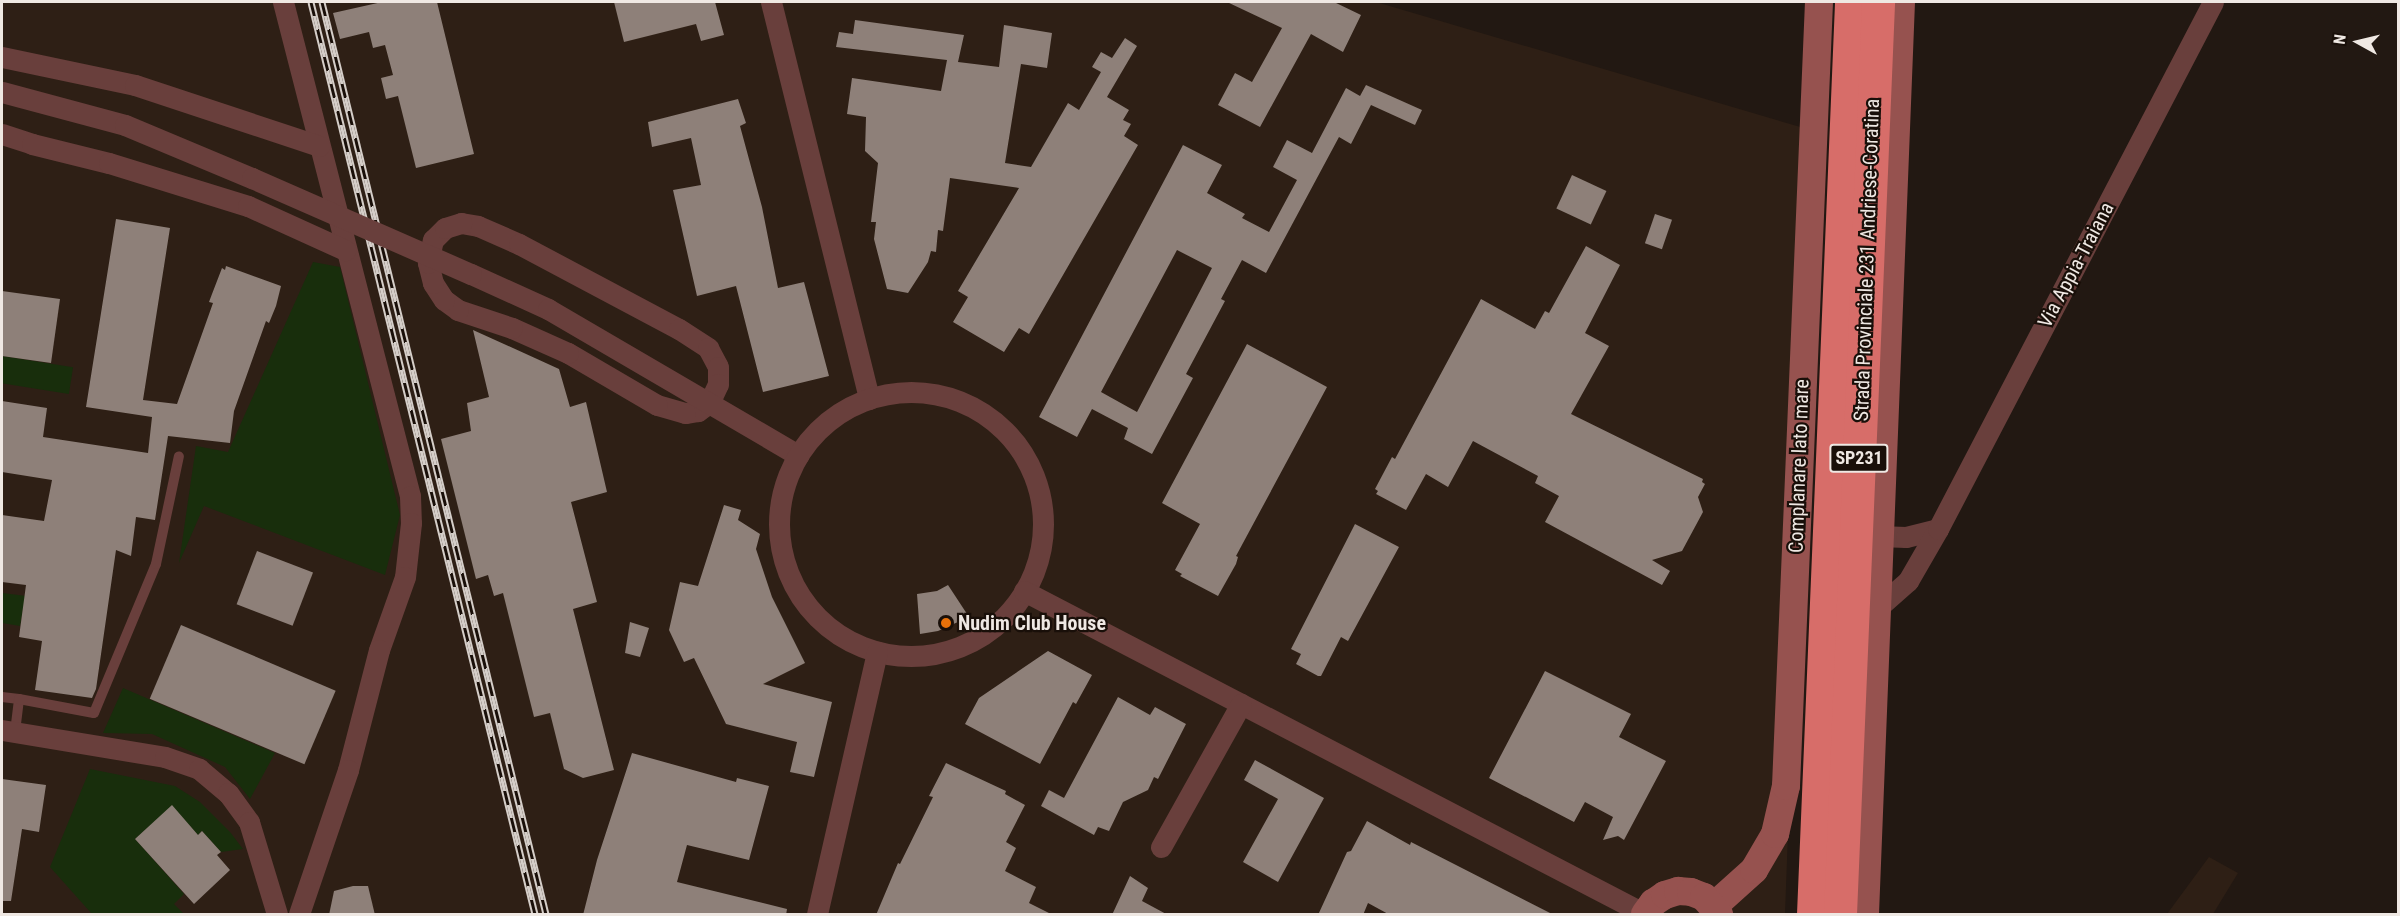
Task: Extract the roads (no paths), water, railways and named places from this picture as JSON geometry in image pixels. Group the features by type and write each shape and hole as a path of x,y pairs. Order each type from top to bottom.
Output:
{"highway":[{"name":"Strada Provinciale 231 Andriese-Coratina","path":"1813,915 1851,2"},
{"name":"Strada Provinciale 231 Andriese-Coratina","path":"1840,915 1878,2"}],"street":[{"path":"283,2 410,496 411,523 405,577 380,650 348,770 299,915"},
{"path":"771,2 869,399"},
{"name":"Complanare lato mare","path":"1717,910 1754,870 1775,834 1785,786 1819,2"},
{"path":"1865,915 1875,610 1901,2"},
{"name":"Via Appia-Traiana","path":"1875,610 1908,581 1938,529 2213,2"},
{"path":"2,57 135,85 319,146"},
{"path":"2,92 125,125 252,178 548,309 798,455"},
{"path":"2,134 32,144 109,163 248,206 345,250"},
{"path":"461,223 478,226 519,244 679,329 708,348 718,367 718,384 709,403 698,411 686,413 657,405 568,353 512,328 458,310 444,300 433,283 428,263 433,240 446,228 461,223"},
{"path":"914,392 937,394 979,411 1013,441 1036,480 1041,503 1041,548 1024,591 1010,611 992,628 964,645 926,656 901,656 877,652 851,642 829,628 809,609 794,586 784,561 779,534 780,507 787,480 798,455 822,427 836,415 869,399 914,392"},
{"path":"1878,536 1906,537 1938,529"},
{"path":"1024,591 1645,914 1653,903 1678,891 1691,892 1704,897 1717,910"},
{"path":"817,915 877,652"},
{"path":"1161,847 1241,704"},
{"path":"8,731 165,757 199,770 228,793 249,822 277,915"}],"lane":[{"path":"2,697 94,713 156,564 179,456"},
{"path":"8,731 19,699"}],"railway":[{"path":"311,2 535,914"},
{"path":"322,2 546,914"}],"place":[{"name":"Nudim Club House","path":"946,623"}]}
